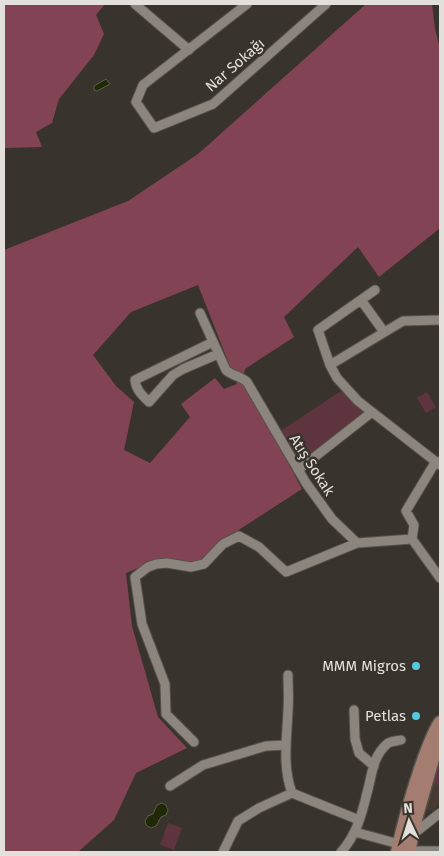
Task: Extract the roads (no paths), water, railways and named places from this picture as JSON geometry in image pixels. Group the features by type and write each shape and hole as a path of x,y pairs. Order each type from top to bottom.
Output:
{"main road":[{"path":"404,845 404,821 432,735 440,722"},
{"path":"404,845 440,734"}],"street":[{"path":"135,4 189,50 247,4"},
{"name":"Nar Sokağı","path":"189,50 143,84 136,102 154,128 213,104 326,4"},
{"path":"375,290 318,330 330,365 337,378 358,401 438,463 406,511 414,525 412,539 440,578"},
{"path":"361,300 384,332"},
{"name":"Atış Sokak","path":"200,313 226,370 247,382 298,470 332,519 357,543"},
{"path":"330,365 403,321 440,320"},
{"path":"213,342 135,380 135,385 149,402 173,375 218,354"},
{"path":"298,470 372,412"},
{"path":"194,742 166,714 165,684 142,624 135,577 148,567 156,564 167,563 192,568 204,564 223,544 239,536 259,547 286,572 357,543 412,539"},
{"path":"288,675 287,780 292,793"},
{"path":"354,710 354,739 359,753 374,766"},
{"path":"341,852 355,832 376,757 388,742 401,740"},
{"path":"170,786 203,766 266,746 286,745"},
{"path":"223,852 238,822 259,808 292,793 359,820"},
{"path":"404,845 428,822 438,817"},
{"path":"355,832 440,852"}],"place":[{"name":"MMM Migros","path":"416,666"},
{"name":"Petlas","path":"416,716"}]}
